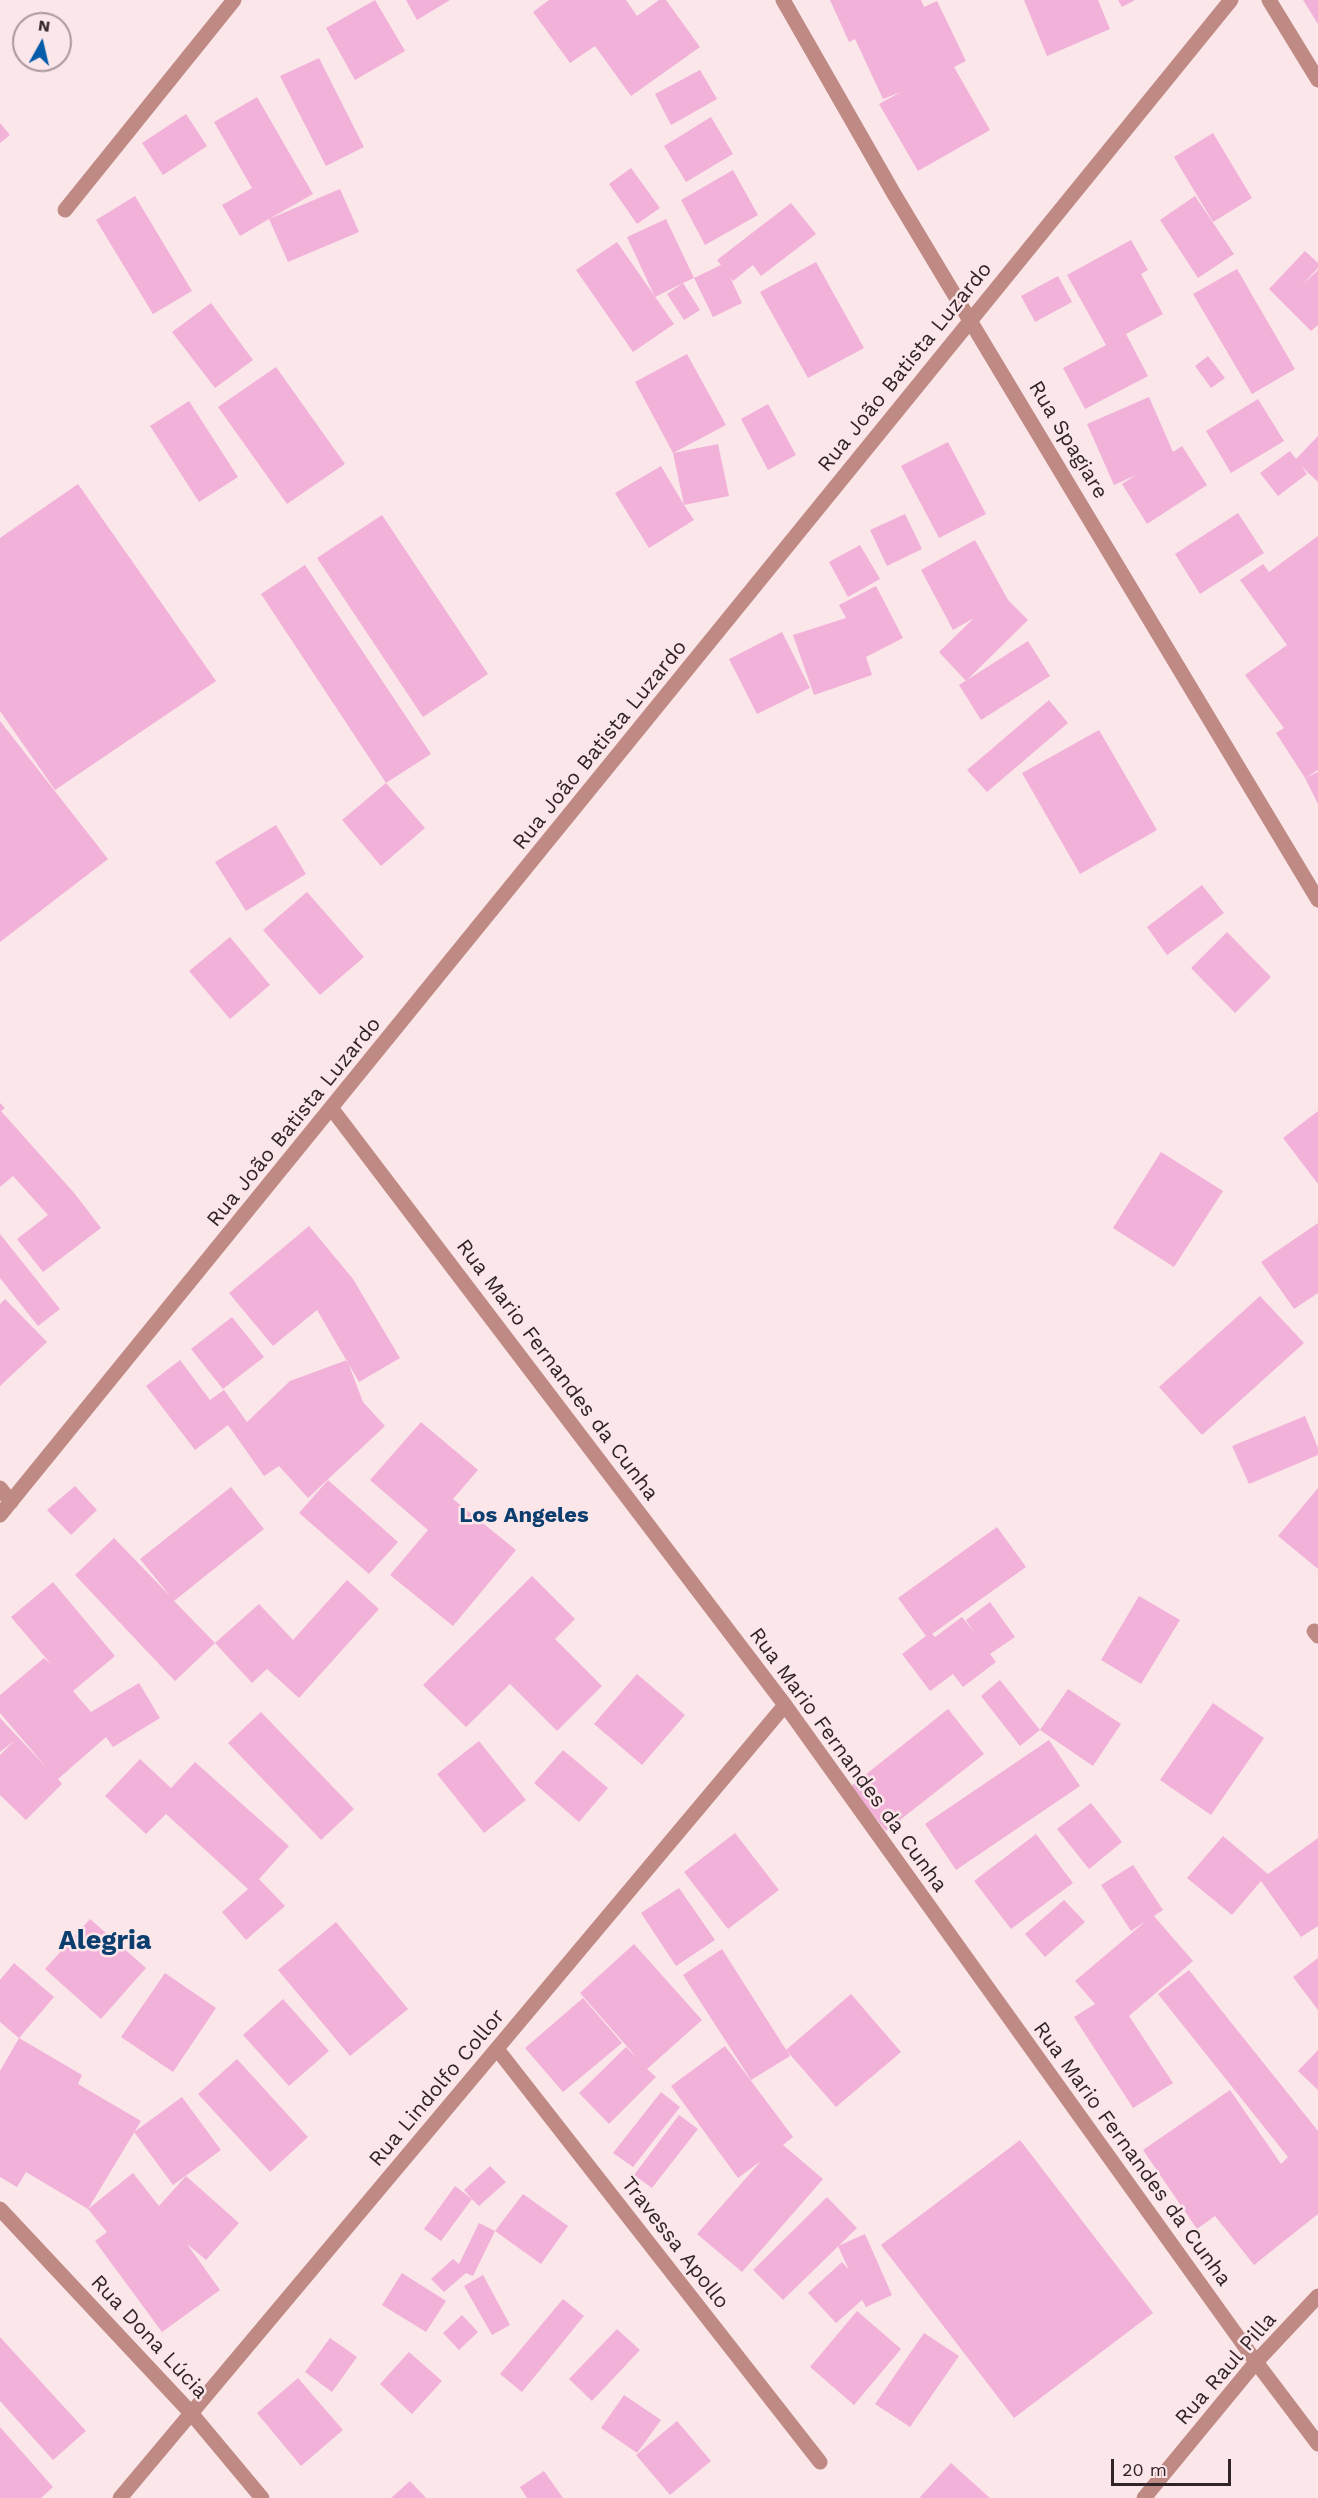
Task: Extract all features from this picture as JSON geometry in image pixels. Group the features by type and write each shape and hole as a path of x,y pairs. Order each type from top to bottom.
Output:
{"street":[{"path":"65,210 234,0"},
{"name":"Rua Spagiare","path":"783,0 894,194 971,318 1318,900"},
{"name":"Rua João Batista Luzardo","path":"0,1515 332,1109 971,318 1232,0"},
{"path":"1269,0 1318,80"},
{"name":"Rua Mario Fernandes da Cunha","path":"332,1109 785,1705 1256,2362 1318,2444"},
{"path":"0,1488 11,1502"},
{"name":"Rua Lindolfo Collor","path":"120,2498 785,1705"},
{"name":"Travessa Apollo","path":"497,2049 820,2462"},
{"name":"Rua Dona Lúcia","path":"0,2209 191,2413 262,2498"},
{"name":"Rua Raul Pilla","path":"1144,2498 1256,2362 1318,2296"}],"building":[{"path":"375,0 405,51 355,80 326,28"},
{"path":"406,0 450,0 417,20"},
{"path":"549,0 626,0 637,16 659,0 666,0 700,47 631,96 595,46 570,63 533,12"},
{"path":"830,0 921,0 924,7 937,1 966,61 954,67 990,130 918,171 879,104 901,92 883,99 855,39 849,42"},
{"path":"1024,0 1098,0 1110,29 1047,56"},
{"path":"1118,0 1135,0 1122,7"},
{"path":"1303,0 1318,0 1318,24"},
{"path":"319,58 364,147 326,166 280,76"},
{"path":"700,70 717,99 671,125 655,94"},
{"path":"257,97 313,194 240,236 222,205 252,188 214,122"},
{"path":"186,114 207,146 163,175 142,143"},
{"path":"711,117 733,154 686,182 664,146"},
{"path":"0,123 10,135 0,143"},
{"path":"1213,133 1252,198 1213,222 1174,157"},
{"path":"631,168 660,208 637,224 609,184"},
{"path":"733,170 758,215 705,245 681,200"},
{"path":"340,189 359,232 288,262 269,219"},
{"path":"135,196 192,291 153,314 96,220"},
{"path":"1195,196 1234,254 1198,278 1160,220"},
{"path":"791,203 816,234 761,276 753,265 733,281 730,277 742,303 713,317 694,278 721,265 717,260"},
{"path":"666,219 694,278 655,297 627,237"},
{"path":"1131,240 1148,270 1141,274 1163,314 1126,334 1148,376 1085,409 1063,368 1106,345 1067,275"},
{"path":"617,242 674,324 633,352 576,270"},
{"path":"1305,251 1318,263 1318,268 1301,286 1318,270 1318,325 1311,331 1269,289"},
{"path":"816,262 864,348 808,378 760,292"},
{"path":"1237,269 1295,369 1252,394 1193,294"},
{"path":"1058,276 1072,302 1035,322 1021,296"},
{"path":"683,283 700,310 684,320 667,294"},
{"path":"211,303 253,360 215,388 172,332"},
{"path":"687,354 726,425 673,453 635,382"},
{"path":"1208,356 1225,378 1211,388 1195,366"},
{"path":"276,367 345,464 287,504 218,407"},
{"path":"1149,397 1173,452 1182,446 1207,485 1147,524 1122,484 1136,475 1114,485 1087,424"},
{"path":"1258,399 1284,441 1231,473 1206,431"},
{"path":"189,401 238,477 199,502 150,426"},
{"path":"768,404 796,455 768,470 741,419"},
{"path":"1318,436 1318,482 1301,466 1307,474 1278,496 1260,473 1290,451 1296,459"},
{"path":"948,442 986,514 939,538 901,466"},
{"path":"718,444 729,496 684,505 673,453"},
{"path":"661,466 694,520 649,548 615,493"},
{"path":"78,484 216,681 55,790 0,711 0,538"},
{"path":"1238,513 1264,553 1200,594 1175,554"},
{"path":"905,514 922,549 887,566 870,530"},
{"path":"382,515 488,674 423,717 317,558"},
{"path":"1318,536 1318,770 1305,778 1276,733 1284,728 1245,675 1287,645 1240,580 1263,564 1269,572"},
{"path":"975,540 1008,600 1028,620 966,681 939,652 974,618 953,630 921,570"},
{"path":"860,545 880,579 848,597 829,562"},
{"path":"305,565 431,754 386,783 261,594"},
{"path":"876,586 903,638 866,657 872,675 814,695 793,635 846,618 839,605"},
{"path":"782,632 810,688 757,714 729,659"},
{"path":"1028,641 1050,676 981,720 959,685"},
{"path":"1049,700 1068,723 987,792 967,770"},
{"path":"0,721 108,859 0,942"},
{"path":"1099,730 1157,830 1080,874 1022,773"},
{"path":"1318,772 1318,804 1305,778"},
{"path":"386,783 425,828 381,866 342,820"},
{"path":"276,825 306,874 246,911 215,862"},
{"path":"1202,885 1224,913 1167,955 1147,927"},
{"path":"307,892 364,957 320,995 263,930"},
{"path":"1227,932 1271,977 1235,1013 1191,968"},
{"path":"230,937 270,985 230,1019 189,971"},
{"path":"0,1103 5,1108 1,1111 75,1194 101,1228 43,1272 17,1239 48,1215 13,1176 0,1187"},
{"path":"1318,1111 1318,1184 1283,1138"},
{"path":"1161,1152 1223,1191 1174,1267 1113,1228"},
{"path":"1318,1223 1318,1293 1294,1309 1261,1262"},
{"path":"309,1226 353,1279 400,1358 359,1382 317,1310 273,1346 229,1293"},
{"path":"0,1234 60,1309 38,1326 0,1278"},
{"path":"1260,1296 1304,1343 1202,1435 1159,1387"},
{"path":"5,1299 47,1342 0,1386 0,1304"},
{"path":"232,1317 264,1357 223,1389 191,1349"},
{"path":"180,1360 210,1400 224,1390 247,1422 290,1381 347,1360 363,1402 385,1426 308,1498 279,1466 264,1476 228,1425 195,1450 146,1386"},
{"path":"1305,1416 1318,1448 1318,1455 1249,1484 1232,1446"},
{"path":"421,1422 478,1470 453,1499 516,1550 453,1626 390,1575 428,1530 370,1480"},
{"path":"328,1480 398,1542 369,1574 299,1513"},
{"path":"75,1486 97,1510 71,1535 47,1510"},
{"path":"231,1487 264,1529 174,1601 215,1643 175,1681 75,1575 114,1538 171,1597 140,1559"},
{"path":"1318,1488 1318,1569 1278,1536"},
{"path":"997,1527 1026,1567 932,1634 935,1637 962,1617 974,1632 966,1620 990,1602 1015,1637 990,1654 996,1662 963,1687 953,1674 930,1691 902,1654 926,1636 898,1598"},
{"path":"532,1576 575,1619 555,1639 602,1686 557,1731 510,1684 466,1727 423,1685"},
{"path":"347,1580 379,1609 299,1698 267,1669 252,1683 215,1643 259,1604 293,1640"},
{"path":"53,1582 115,1656 73,1691 91,1712 139,1683 160,1718 113,1747 106,1737 58,1779 62,1784 26,1820 0,1795 0,1755 14,1741 0,1752 0,1718 47,1768 0,1713 0,1695 44,1658 51,1664 11,1617"},
{"path":"1139,1596 1180,1620 1141,1684 1101,1660"},
{"path":"637,1674 685,1715 642,1765 594,1724"},
{"path":"1000,1680 1040,1730 1020,1746 981,1696"},
{"path":"1068,1689 1121,1724 1093,1766 1040,1730"},
{"path":"1213,1703 1264,1738 1211,1815 1160,1780"},
{"path":"948,1709 984,1754 886,1831 850,1787"},
{"path":"261,1712 354,1809 321,1840 228,1743"},
{"path":"1049,1740 1080,1786 956,1870 925,1824"},
{"path":"479,1741 526,1800 484,1833 437,1774"},
{"path":"563,1750 608,1788 579,1822 534,1783"},
{"path":"140,1759 171,1788 195,1762 289,1846 259,1879 285,1906 246,1940 222,1912 248,1889 166,1814 146,1834 105,1796"},
{"path":"1091,1803 1122,1842 1089,1869 1057,1829"},
{"path":"735,1833 779,1890 728,1929 684,1872"},
{"path":"1036,1834 1073,1883 1011,1929 974,1881"},
{"path":"1223,1836 1268,1874 1318,1838 1318,1926 1301,1937 1261,1881 1232,1915 1187,1878"},
{"path":"1133,1865 1163,1910 1154,1916 1193,1961 1129,2016 1173,2083 1133,2108 1074,2017 1095,2004 1075,1981 1146,1921 1131,1931 1101,1885"},
{"path":"679,1888 715,1940 676,1966 641,1913"},
{"path":"1064,1900 1085,1922 1045,1957 1025,1934"},
{"path":"90,1919 146,1968 101,2019 45,1969"},
{"path":"336,1922 408,2009 350,2056 278,1970"},
{"path":"634,1944 702,2020 647,2069 656,2077 609,2124 579,2093 626,2047 638,2059 580,1993"},
{"path":"722,1949 790,2056 751,2080 683,1975"},
{"path":"1318,1958 1318,2010 1293,1977"},
{"path":"14,1963 54,1997 19,2038 0,2022 0,1980"},
{"path":"1189,1970 1318,2131 1318,2214 1254,2265 1215,2216 1197,2229 1143,2150 1230,2090 1281,2164 1288,2157 1158,1994"},
{"path":"165,1973 216,2008 173,2072 121,2037"},
{"path":"851,1994 901,2052 836,2107 786,2050"},
{"path":"583,1998 622,2043 563,2092 525,2048"},
{"path":"283,1999 329,2051 289,2086 243,2035"},
{"path":"19,2038 82,2075 78,2084 141,2121 88,2209 26,2172 17,2187 0,2177 0,2071"},
{"path":"725,2046 793,2137 783,2145 823,2179 742,2272 697,2234 761,2161 738,2178 671,2086"},
{"path":"1318,2050 1318,2090 1298,2071"},
{"path":"237,2059 308,2137 270,2172 198,2094"},
{"path":"661,2092 680,2107 633,2167 613,2153"},
{"path":"182,2097 221,2150 173,2185 134,2132"},
{"path":"679,2115 698,2129 652,2188 634,2175"},
{"path":"1020,2140 1153,2313 1014,2418 881,2245"},
{"path":"490,2166 506,2182 479,2206 464,2190"},
{"path":"133,2173 159,2206 186,2176 239,2223 206,2260 187,2244 220,2290 162,2332 95,2241 107,2232 88,2209"},
{"path":"455,2186 472,2199 441,2241 424,2229"},
{"path":"523,2194 568,2226 541,2264 495,2231"},
{"path":"827,2197 857,2228 783,2300 753,2270"},
{"path":"479,2223 495,2231 473,2276 466,2273 444,2292 431,2279 453,2259 459,2264"},
{"path":"865,2234 892,2295 866,2307 862,2300 836,2323 808,2293 842,2262 849,2270 838,2246"},
{"path":"402,2273 446,2301 426,2332 382,2305"},
{"path":"483,2275 510,2325 492,2335 464,2286"},
{"path":"563,2299 584,2316 522,2392 500,2374"},
{"path":"857,2311 901,2349 854,2405 810,2367"},
{"path":"462,2315 478,2332 459,2350 443,2333"},
{"path":"617,2329 640,2350 592,2401 569,2379"},
{"path":"924,2333 959,2356 910,2427 875,2404"},
{"path":"0,2337 86,2431 53,2460 0,2401"},
{"path":"330,2338 357,2357 332,2392 305,2372"},
{"path":"409,2352 442,2381 412,2414 380,2384"},
{"path":"298,2378 343,2430 301,2466 257,2413"},
{"path":"624,2395 661,2420 637,2453 601,2428"},
{"path":"677,2421 711,2461 670,2495 636,2455"},
{"path":"0,2427 53,2487 41,2498 0,2498"},
{"path":"951,2463 990,2498 921,2498"},
{"path":"544,2471 563,2498 527,2498 520,2487"},
{"path":"410,2481 426,2498 391,2498"}],"district":[{"name":"Los Angeles","path":"524,1516"},
{"name":"Alegria","path":"105,1941"}]}
